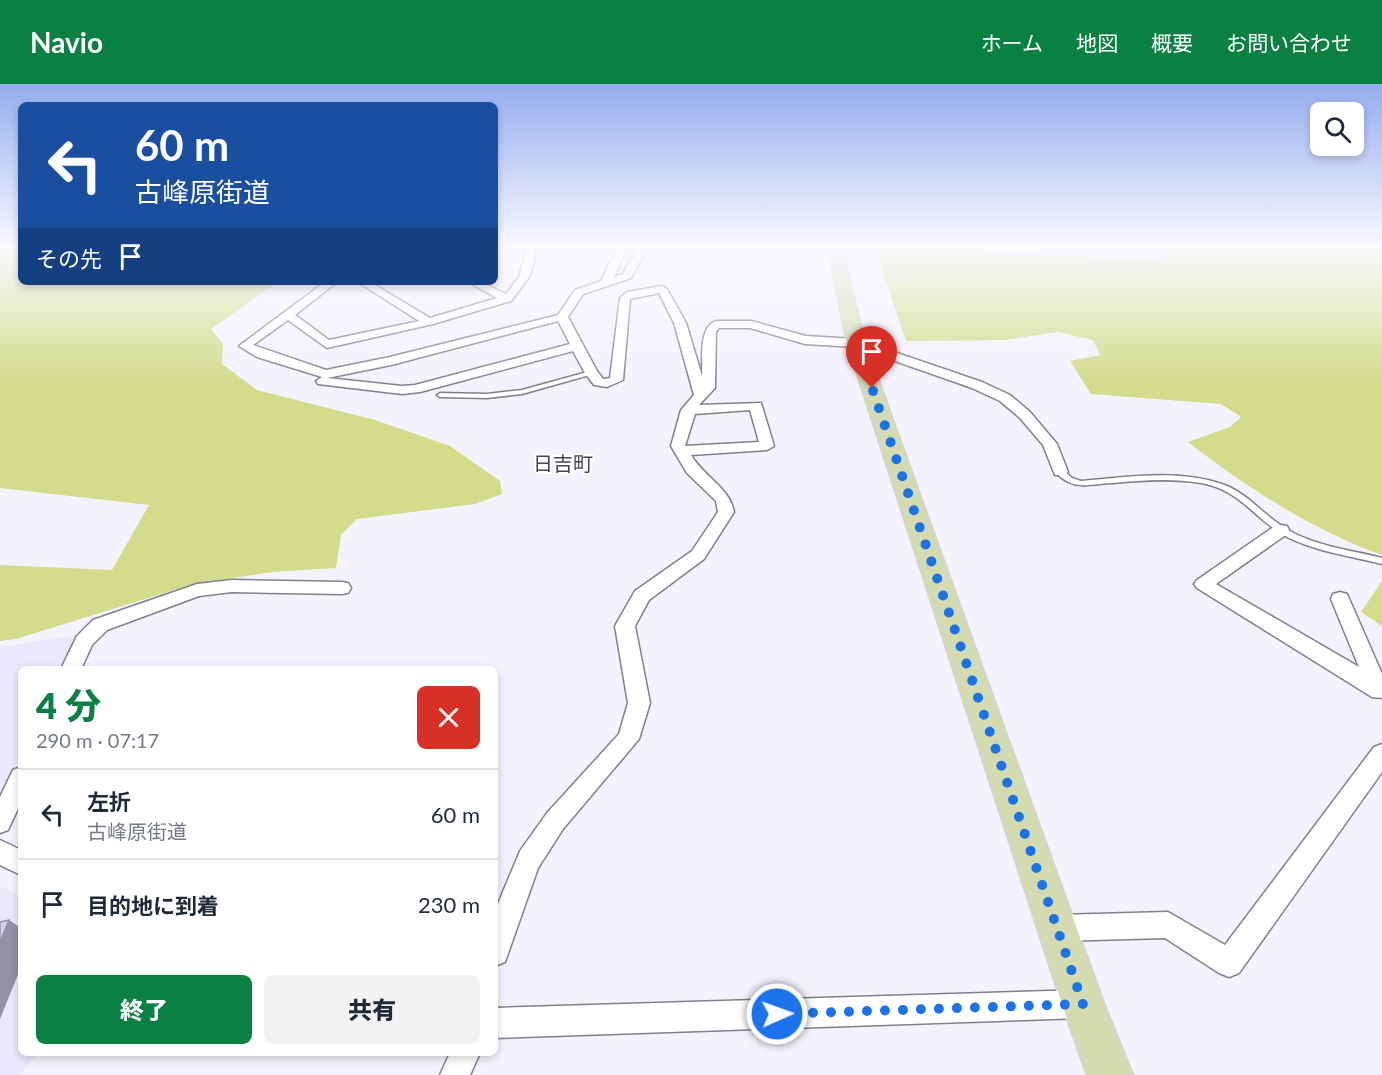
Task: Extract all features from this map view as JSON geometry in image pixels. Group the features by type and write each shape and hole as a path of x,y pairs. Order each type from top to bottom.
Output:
{"main road":[{"path":"845,294 856,343 1083,1004 1110,1075"}],"street":[{"path":"316,294 245,346 267,356 325,374 391,361 562,317 577,294"},
{"path":"383,294 429,322"},
{"path":"497,294 507,299"},
{"path":"288,315 327,344 429,322 507,299 513,294"},
{"path":"562,317 591,373 599,382 607,383 616,380 626,298 631,294"},
{"path":"665,294 680,323 701,395"},
{"path":"498,943 510,905 529,860 555,820 628,739 639,703 625,626 642,596 698,555 726,512 724,500 692,470 678,446 688,410 708,388 710,332 716,324 751,324 805,340 856,343 932,368 1005,398 1026,415 1050,444 1060,472"},
{"path":"267,356 270,365 316,380 402,390 415,389 577,346"},
{"path":"681,451 767,446 756,406 688,410"},
{"path":"1281,530 1203,584 1380,693"},
{"path":"72,666 84,641 100,626 197,590 232,586 342,588"},
{"path":"1340,599 1380,693"},
{"path":"1057,928 1168,925 1230,963 1382,754"},
{"path":"0,822 18,783"},
{"path":"0,852 18,861"},
{"path":"498,1023 1083,1004"},
{"path":"455,1075 464,1056"}],"lane":[{"path":"440,395 487,396 522,392 591,373"},
{"path":"1060,472 1070,480 1081,483 1156,479 1199,481 1220,485 1248,500 1281,530 1313,544 1382,561"}],"shaded area":[{"path":"80,635 64,666 18,666 18,760 0,796 0,647"},
{"path":"0,886 18,895 18,1056 35,1056 21,1075 0,1075"}],"green space":[{"path":"0,294 260,294 211,329 223,344 222,364 257,390 375,420 450,446 500,481 502,494 475,504 357,519 341,535 336,568 272,572 190,585 16,639 0,641 0,565 112,570 149,505 0,488"},
{"path":"890,294 1382,294 1382,555 1331,533 1280,506 1232,475 1188,442 1230,427 1241,417 1221,404 1091,394 1070,361 1100,355 1093,340 1058,332 1005,340 906,341"},
{"path":"1382,581 1382,626 1361,612"}],"building":[{"path":"9,920 0,942 0,922"}],"district":[{"name":"日吉町","path":"563,463"}],"route":[{"path":"777,1014 1083,1004 872,388"}]}
